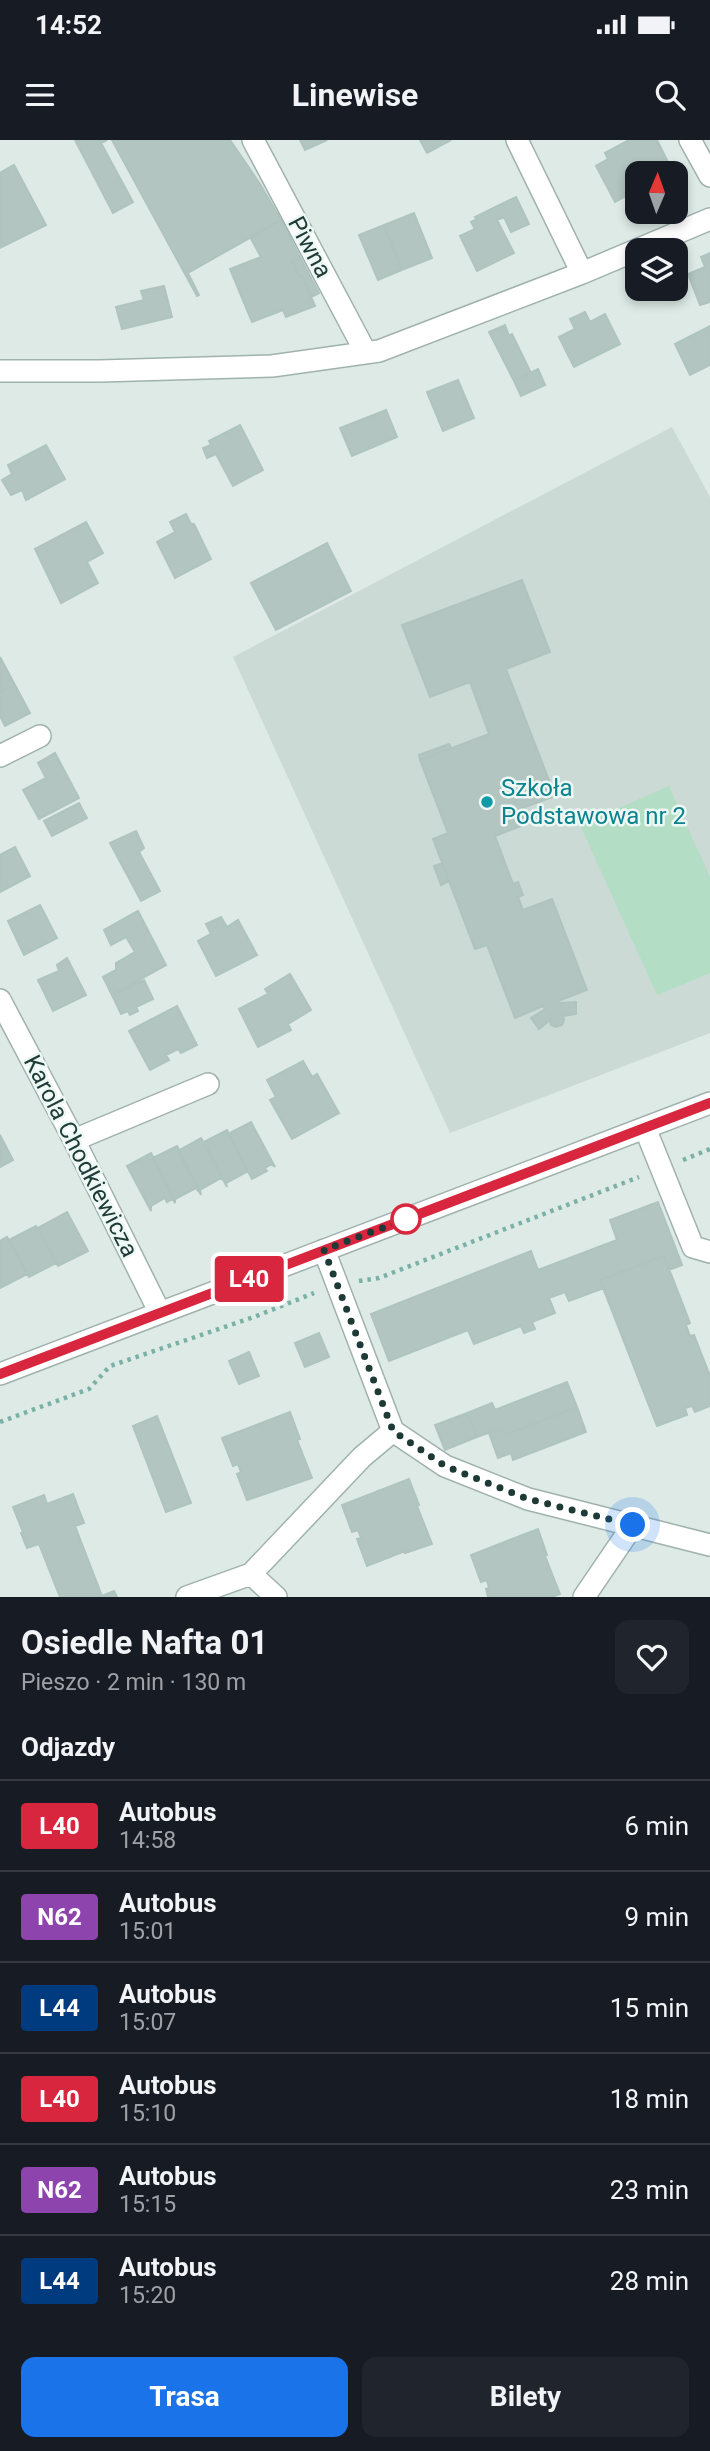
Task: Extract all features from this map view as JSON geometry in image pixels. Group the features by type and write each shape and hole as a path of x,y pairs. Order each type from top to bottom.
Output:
{"street":[{"name":"Piwna","path":"253,140 366,353"},
{"path":"517,140 582,273"},
{"path":"690,140 710,176"},
{"path":"0,371 272,366 379,351 582,273 710,219"},
{"path":"0,756 40,736"},
{"name":"Karola Chodkiewicza","path":"0,1000 74,1140 160,1313"},
{"path":"74,1140 208,1084"},
{"path":"0,1374 710,1103"},
{"path":"645,1128 694,1247 710,1252"},
{"path":"324,1250 393,1431 445,1466 528,1499 710,1545"},
{"path":"187,1597 251,1574 362,1457 393,1431"},
{"path":"584,1597 633,1525"},
{"path":"251,1574 276,1597"}],"path":[{"path":"0,1422 89,1389 110,1366 254,1317 338,1284 379,1278 628,1181"}],"shaded area":[{"path":"672,427 710,497 710,1033 450,1133 233,657"}],"green space":[{"path":"669,786 710,877 710,973 657,995 580,825"}],"building":[{"path":"75,140 107,140 101,143 133,202 113,213"},
{"path":"112,140 230,140 281,220 188,273 199,295 197,296"},
{"path":"300,140 327,140 305,150"},
{"path":"420,140 451,140 427,153"},
{"path":"629,140 657,140 668,161 625,161 625,197 615,202 596,166 608,159 605,153"},
{"path":"14,165 46,225 0,248 0,173"},
{"path":"516,197 529,224 511,232 504,217 497,220 514,253 477,271 460,236 475,229 471,222 477,219 475,217"},
{"path":"414,213 432,258 402,270 384,225"},
{"path":"281,220 301,259 292,261 299,276 302,275 315,306 286,317 283,310 252,322 230,269 261,257 250,237"},
{"path":"384,225 402,270 378,280 359,235"},
{"path":"710,253 710,302 700,305 688,274 705,267 701,257"},
{"path":"301,259 319,293 311,297 302,275 299,276 292,261"},
{"path":"164,286 172,317 122,329 116,307 144,300 141,291"},
{"path":"585,312 590,322 605,314 620,344 574,367 559,337 575,329 570,319"},
{"path":"505,325 531,373 514,381 489,332"},
{"path":"710,326 710,365 690,375 675,344"},
{"path":"538,369 545,385 521,396 514,381"},
{"path":"458,380 474,418 443,431 427,392"},
{"path":"386,410 397,437 352,456 340,428"},
{"path":"240,425 263,470 233,486 216,454 207,458 203,448 211,445 209,441"},
{"path":"46,445 65,479 26,500 22,490 11,495 2,480 12,474 8,465"},
{"path":"186,514 191,524 194,524 211,559 175,578 157,542 175,532 170,522"},
{"path":"86,522 103,553 87,562 98,583 61,603 35,549"},
{"path":"327,543 351,591 276,630 251,583"},
{"name":"Szkoła Podstawowa nr 2","path":"522,580 550,652 506,669 555,796 520,809 526,824 495,836 513,884 518,882 523,895 518,897 523,910 552,899 587,990 558,1001 576,1002 576,1014 563,1016 562,1025 551,1025 550,1020 539,1029 531,1018 545,1009 543,1006 515,1018 487,945 475,949 433,839 448,833 420,760 489,734 470,682 430,697 402,625"},
{"path":"0,657 15,685 0,692"},
{"path":"15,685 30,713 5,726 0,716 0,692"},
{"path":"449,744 451,748 420,760 419,755"},
{"path":"55,753 79,798 39,819 23,790 46,778 38,763"},
{"path":"79,803 87,818 52,836 44,821"},
{"path":"136,831 144,848 139,852 160,891 141,901 110,843"},
{"path":"15,847 30,876 0,892 0,855"},
{"path":"442,863 449,881 441,885 434,866"},
{"path":"40,905 57,938 24,955 8,921"},
{"path":"138,911 166,965 112,995 103,977 116,970 116,963 135,952 126,937 111,945 104,930"},
{"path":"221,917 227,927 238,920 257,955 216,976 198,941 211,934 206,924"},
{"path":"67,958 86,995 53,1011 38,980 59,971 57,965"},
{"path":"290,974 311,1010 288,1024 291,1030 258,1047 239,1009 268,994 265,989"},
{"path":"144,980 153,999 136,1007 138,1011 130,1015 128,1011 121,1014 112,995"},
{"path":"177,1006 197,1045 181,1053 178,1049 166,1055 169,1060 150,1070 129,1031"},
{"path":"303,1061 312,1077 317,1074 339,1113 292,1139 270,1100 276,1097 267,1080"},
{"path":"251,1122 275,1167 272,1164 265,1168 267,1171 252,1179 228,1134"},
{"path":"227,1130 248,1171 226,1183 227,1187 204,1142"},
{"path":"0,1135 13,1160 0,1167"},
{"path":"201,1138 225,1182 221,1178 200,1190 201,1195 178,1151"},
{"path":"177,1146 200,1190 196,1188 175,1199 175,1203 153,1158"},
{"path":"151,1153 174,1198 167,1202 165,1198 151,1206 151,1211 127,1166"},
{"path":"658,1202 682,1265 669,1270 664,1256 600,1280 604,1288 569,1301 565,1292 549,1298 555,1313 532,1322 535,1329 524,1333 521,1326 474,1344 468,1330 389,1361 371,1314 531,1251 538,1270 617,1240 610,1220"},
{"path":"67,1212 88,1251 58,1266 38,1228"},
{"path":"36,1226 56,1263 29,1277 9,1240"},
{"path":"7,1237 27,1274 0,1288 0,1241"},
{"path":"664,1256 690,1323 686,1325 690,1336 694,1335 710,1376 710,1406 695,1412 692,1406 685,1408 687,1415 657,1426 600,1280"},
{"path":"319,1333 329,1357 305,1367 295,1343"},
{"path":"249,1352 259,1376 239,1384 229,1361"},
{"path":"567,1382 577,1407 505,1435 502,1428 477,1437 467,1413 492,1403 495,1410"},
{"path":"577,1407 586,1432 513,1460 511,1453 498,1458 489,1433 502,1428 505,1435"},
{"path":"290,1412 300,1439 297,1440 312,1478 247,1500 237,1474 241,1472 238,1464 233,1466 222,1438"},
{"path":"467,1413 477,1437 445,1450 435,1425"},
{"path":"157,1416 191,1503 166,1512 133,1426"},
{"path":"409,1479 432,1544 367,1566 357,1539 361,1538 358,1530 352,1532 342,1505"},
{"path":"73,1494 84,1523 75,1526 102,1596 114,1591 117,1597 60,1597 39,1544 27,1548 13,1507 44,1495 47,1504"},
{"path":"538,1529 560,1594 552,1597 488,1597 487,1580 481,1582 471,1555"}],"bus line":[{"name":"L40","path":"0,1374 710,1103"}],"place":[{"name":"Szkoła Podstawowa nr 2","path":"487,802"}],"route":[{"path":"406,1219 324,1250 393,1431 445,1466 528,1499 633,1525"}]}
